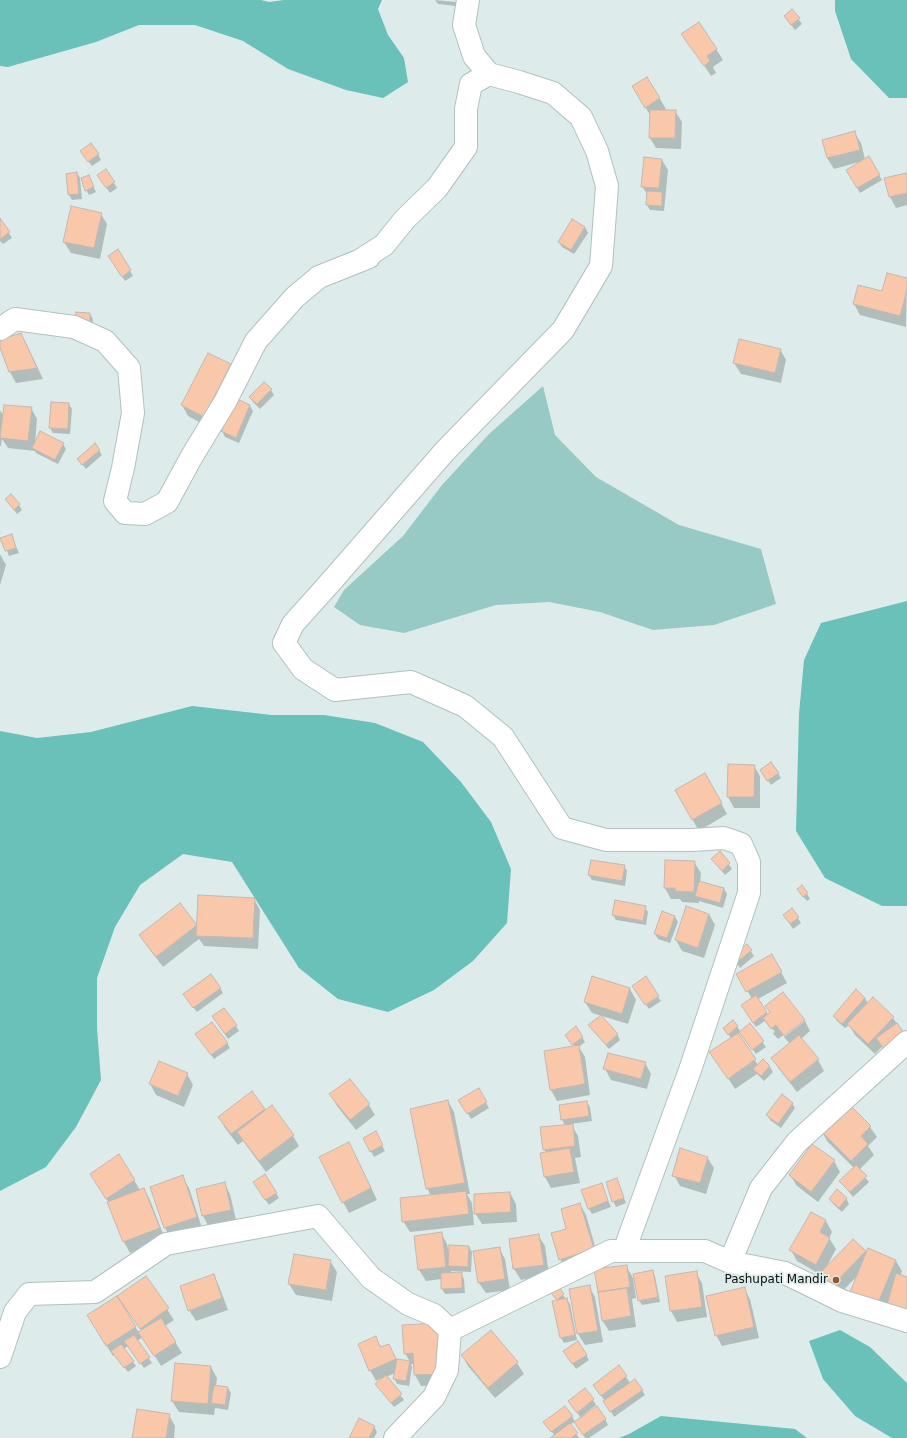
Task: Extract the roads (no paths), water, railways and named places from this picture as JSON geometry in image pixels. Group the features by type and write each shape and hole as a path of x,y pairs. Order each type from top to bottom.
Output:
{"street":[{"path":"468,0 464,25 474,56 489,74 553,93 581,117 597,152 606,186 601,266 563,330 445,451 293,624 284,643 303,669 335,690 411,682 465,706 503,737 562,828 606,840 692,840 724,838 741,844 749,862 750,893 690,1070 624,1251"},
{"path":"0,329 15,319 74,327 105,341 129,368 133,413 115,502 125,513 145,514 167,502 192,456 225,402 256,342 294,297 319,277 364,259 384,245 404,219 437,188 466,146 466,109 471,84 489,74"},
{"path":"730,1262 761,1188 797,1142 907,1042"},
{"path":"0,1358 15,1312 29,1294 95,1292 166,1244 318,1216 371,1278 408,1304 434,1315 450,1330"},
{"path":"450,1330 611,1252 624,1251 706,1251 730,1262 785,1273 842,1301 907,1321"},
{"path":"395,1438 434,1397 447,1370 450,1330"}],"place":[{"name":"Pashupati Mandir","path":"836,1280"}]}
